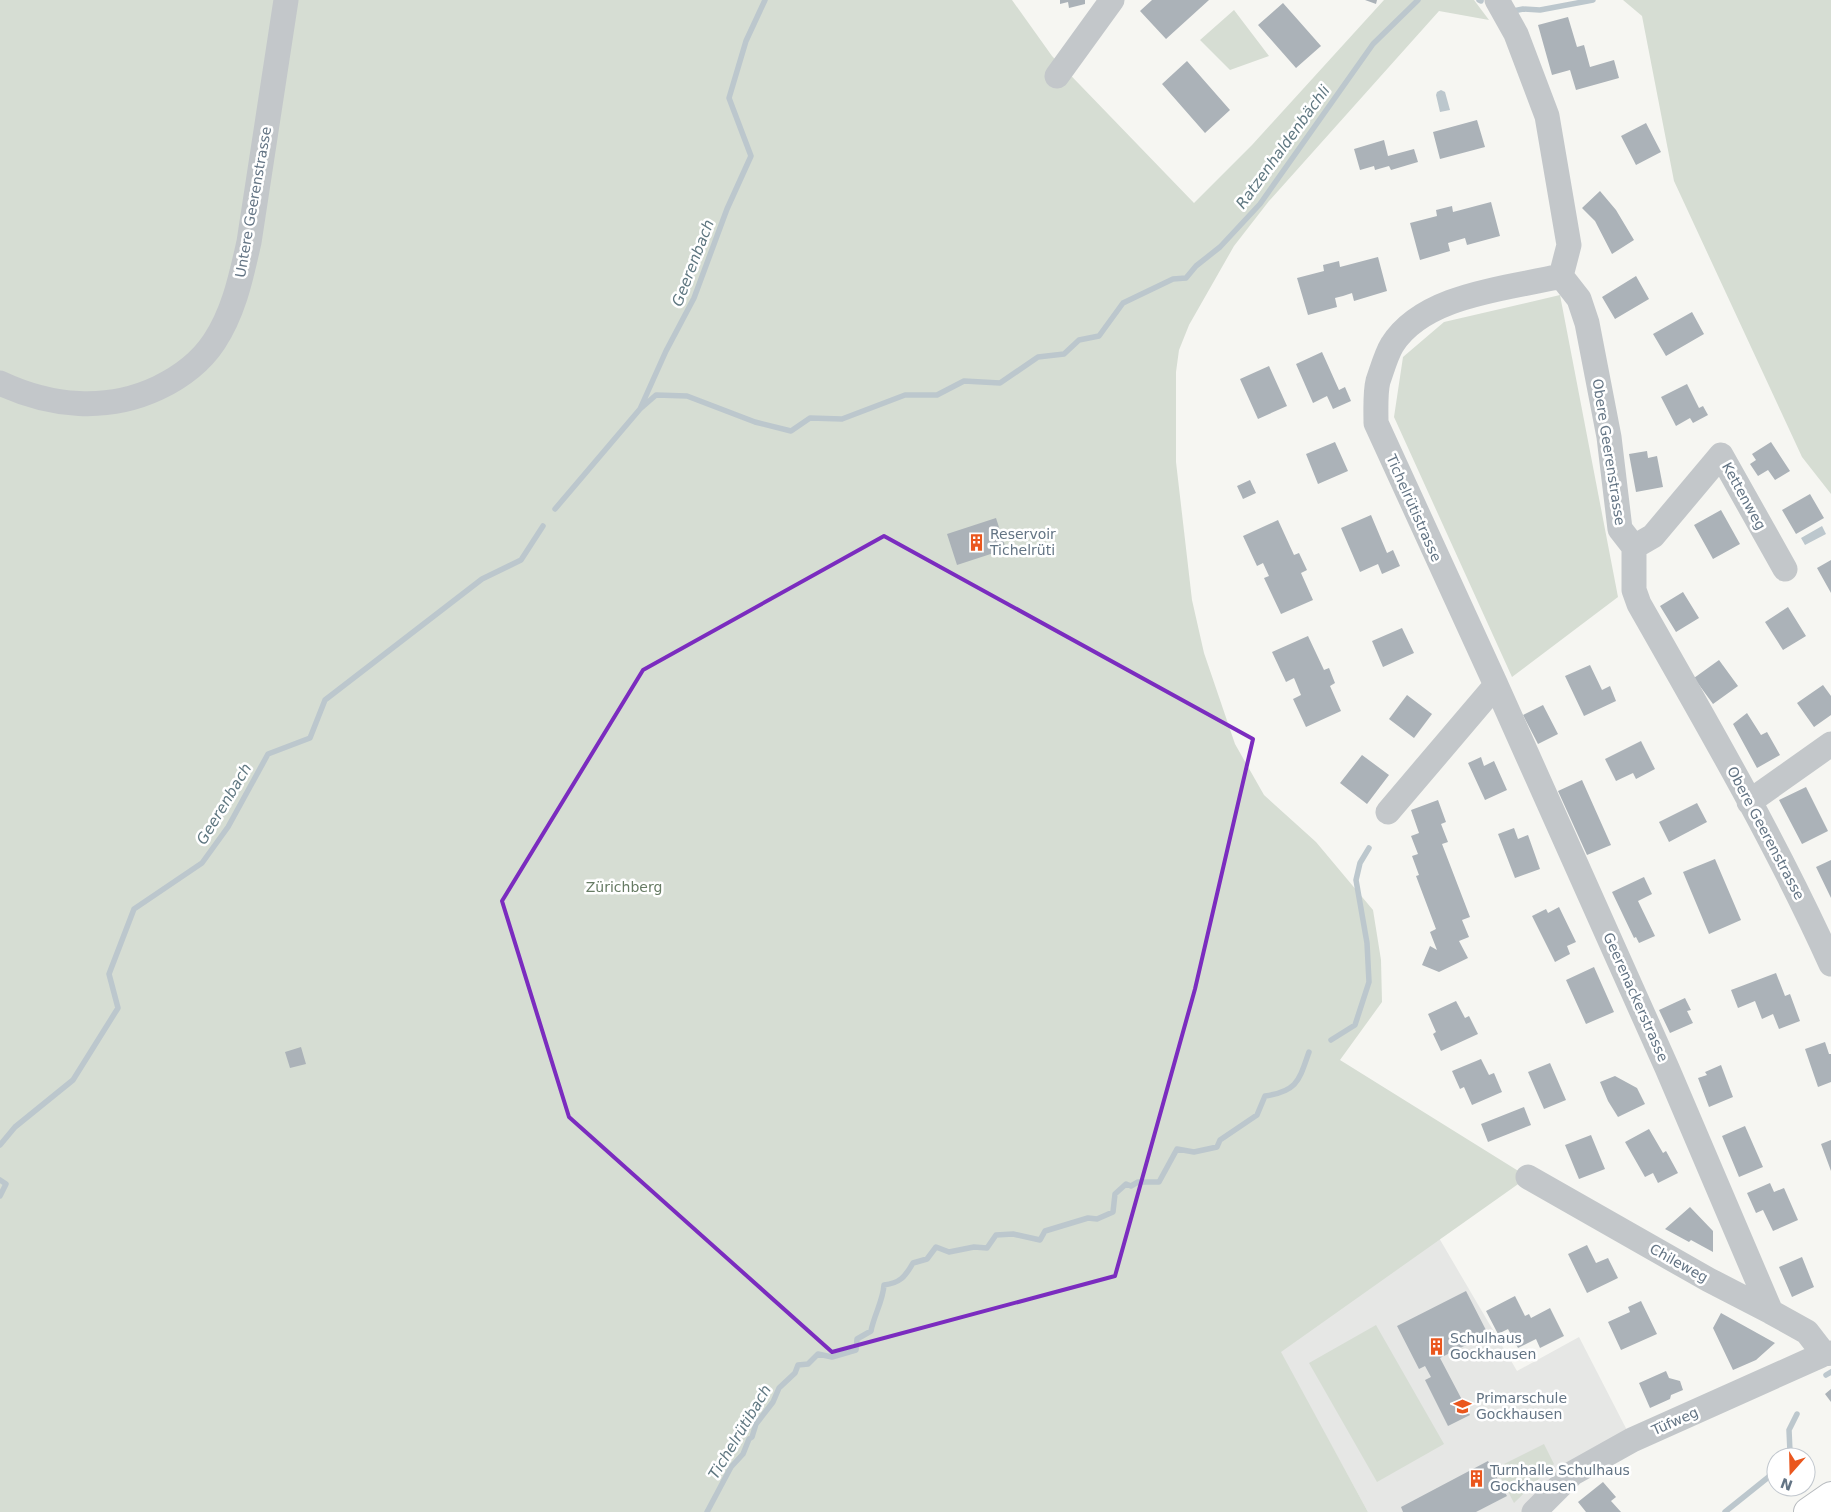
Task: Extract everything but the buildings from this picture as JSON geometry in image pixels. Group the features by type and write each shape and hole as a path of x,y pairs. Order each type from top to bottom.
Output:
{"main road":[{"path":"1808,1512 1831,1496"}],"street":[{"name":"Untere Geerenstrasse","path":"0,383 57,402 86,404 116,402 142,395 165,385 189,370 207,352 227,319 240,282 249,242 286,0"},
{"path":"1058,76 1112,0"},
{"path":"1497,0 1516,34 1546,116 1569,246 1561,276"},
{"name":"Obere Geerenstrasse","path":"1561,276 1579,299 1587,323 1609,437 1620,529 1634,547 1634,590 1808,914 1831,964"},
{"name":"Tichelrütistrasse","path":"1496,685 1376,423 1378,383 1392,345 1414,320 1428,311 1448,302 1561,276"},
{"name":"Kettenweg","path":"1634,547 1653,536 1721,455 1785,569"},
{"path":"1388,812 1496,685"},
{"name":"Geerenackerstrasse","path":"1496,685 1667,1068 1772,1312"},
{"path":"1749,802 1831,744"},
{"name":"Chileweg","path":"1528,1177 1709,1280 1807,1332 1828,1354"},
{"name":"Tüfweg","path":"1534,1512 1573,1473 1632,1440 1828,1354"}],"highlighted area":[{"path":"884,536 1253,739 1195,989 1115,1276 832,1352 569,1117 502,901 643,670"}],"shaded area":[{"path":"1441,90 1445,92 1450,110 1440,112 1436,95"},
{"path":"1822,526 1826,534 1805,545 1801,538"},
{"name":"Primarschule Gockhausen","path":"1439,1238 1517,1371 1579,1337 1632,1440 1534,1512 1368,1512 1280,1352"}],"green space":[{"name":"Zürichberg","path":"0,0 1012,0 1052,56 1194,203 1252,145 1384,0 1474,0 1489,20 1439,11 1269,201 1234,246 1189,325 1179,350 1176,372 1176,462 1192,600 1204,653 1235,744 1264,795 1316,842 1373,910 1381,960 1382,1002 1340,1060 1528,1177 1281,1352 1368,1512 0,1512"},
{"path":"1623,0 1831,0 1831,494 1802,457 1674,181 1642,16"},
{"path":"1234,10 1269,56 1230,70 1200,40"},
{"path":"1560,295 1618,597 1512,677 1394,417 1403,357 1444,322"},
{"path":"1376,1325 1444,1444 1377,1482 1309,1363"},
{"path":"1544,1444 1554,1464 1514,1503 1496,1468"}],"waterway":[{"name":"Geerenbach","path":"555,509 640,409 666,351 694,298 727,209 751,156 729,98 746,41 765,0"},
{"name":"Ratzenhaldenbächli","path":"640,409 656,395 687,396 755,422 791,431 810,418 842,419 905,395 937,395 964,381 1000,383 1038,357 1064,354 1079,340 1099,336 1123,303 1173,279 1186,278 1196,266 1220,247 1260,204 1373,44 1418,0"},
{"name":"Ratzenhaldenbächli","path":"1513,11 1523,9 1540,10 1593,0"},
{"name":"Geerenbach","path":"0,1145 15,1127 73,1080 118,1008 109,974 134,909 202,863 228,827 268,754 310,738 325,700 482,579 521,560 543,526"},
{"name":"Tichelrütibach","path":"1331,1040 1355,1025 1369,982 1367,943 1356,880 1360,863 1369,848"},
{"name":"Tichelrütibach","path":"707,1512 731,1467 743,1454 756,1424 773,1402 779,1388 795,1373 798,1365 808,1364 818,1354 832,1357 856,1350 857,1339 871,1331 884,1285 894,1283 901,1278 913,1263 927,1259 936,1247 949,1252 974,1247 987,1248 996,1235 1013,1234 1040,1240 1045,1231 1088,1218 1097,1219 1113,1212 1115,1194 1126,1184 1131,1186 1138,1182 1159,1182 1177,1149 1194,1152 1217,1147 1220,1140 1257,1115 1265,1096 1284,1091 1296,1083 1309,1052"},
{"name":"Geerenbach","path":"0,1180 6,1184 0,1196"},
{"path":"1826,1375 1831,1372"},
{"path":"1790,1447 1789,1430 1797,1414"},
{"path":"1725,1512 1766,1479"}],"place":[{"name":"Reservoir Tichelrüti","path":"976,542"},
{"name":"Schulhaus Gockhausen","path":"1436,1346"},
{"name":"Primarschule Gockhausen","path":"1462,1406"},
{"name":"Turnhalle Schulhaus Gockhausen","path":"1476,1478"}]}
